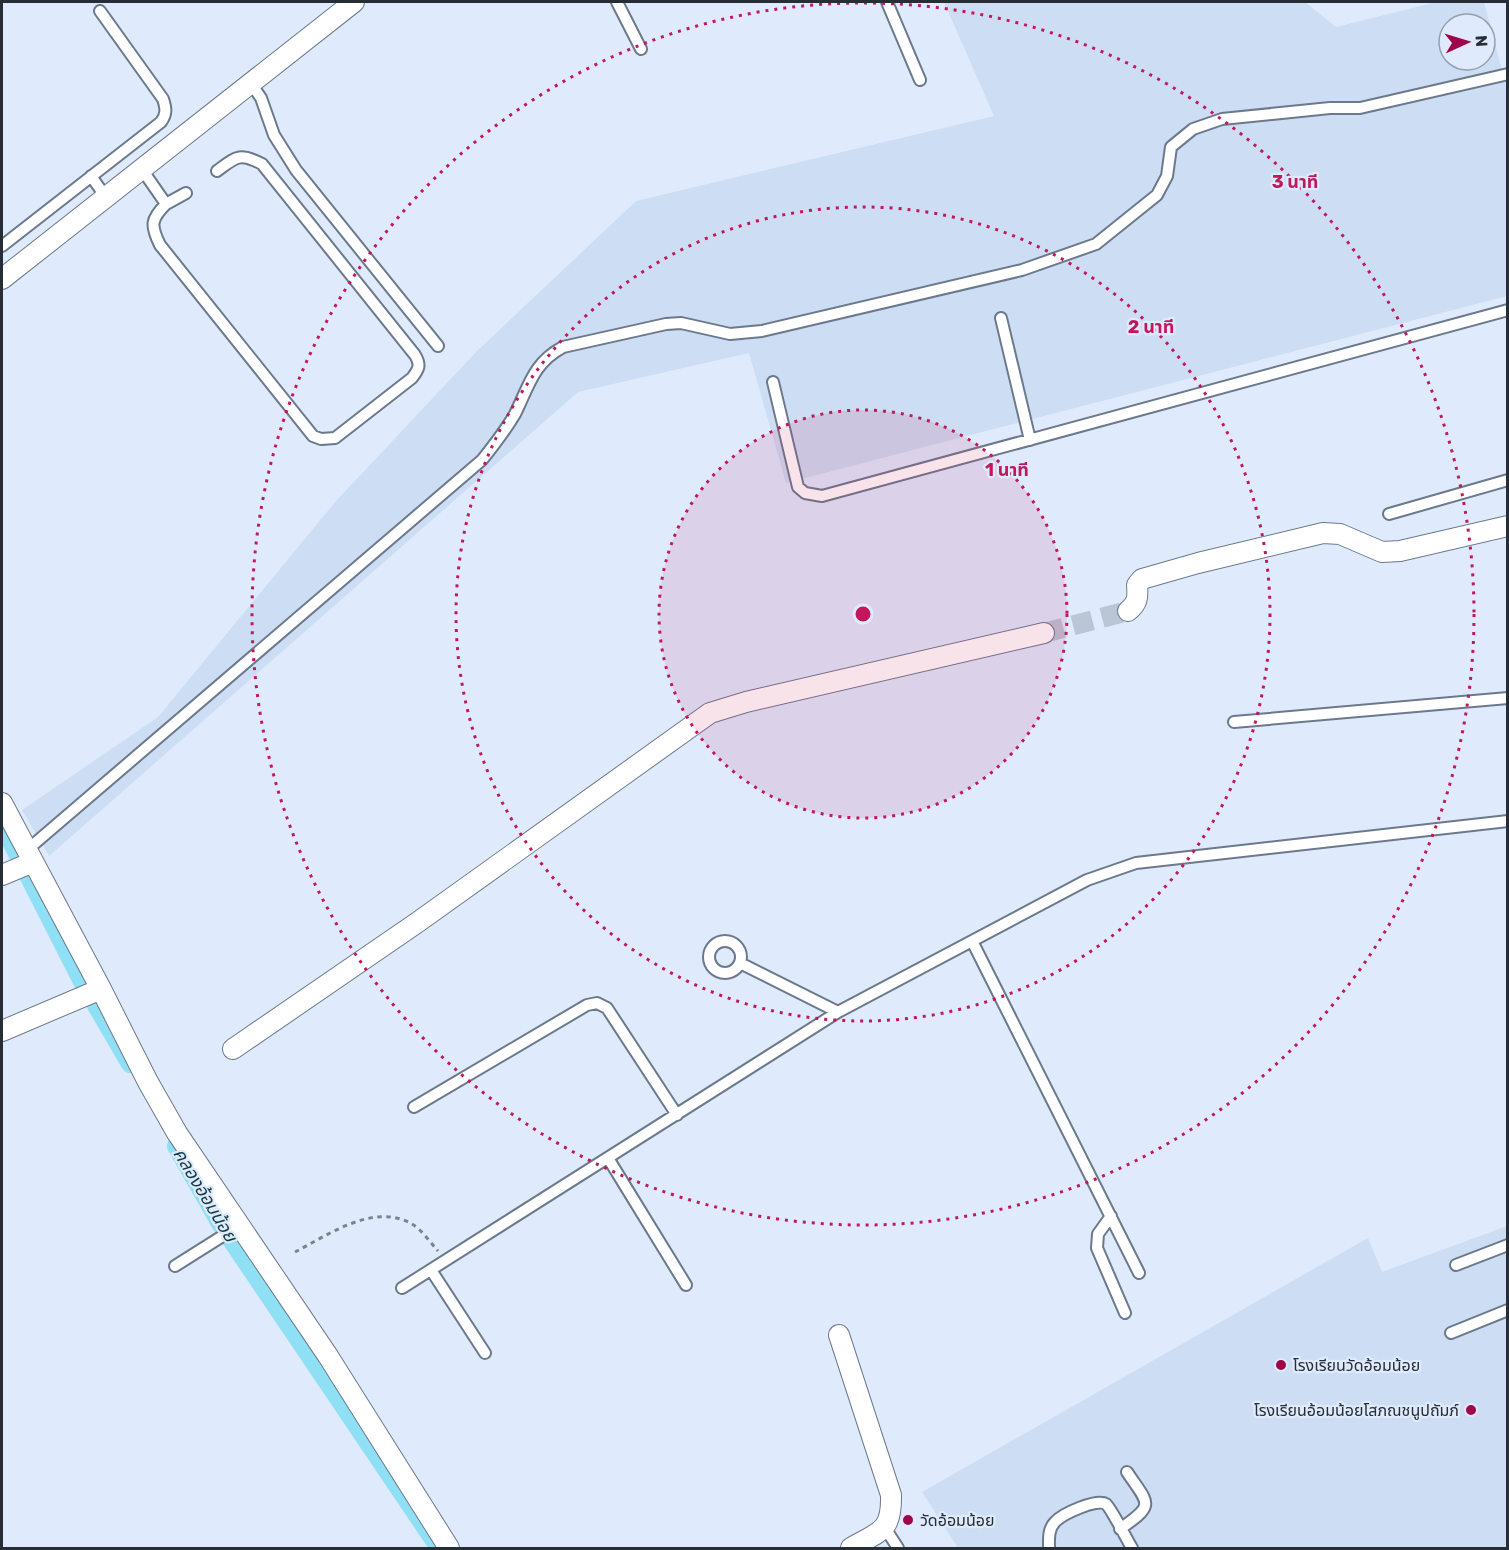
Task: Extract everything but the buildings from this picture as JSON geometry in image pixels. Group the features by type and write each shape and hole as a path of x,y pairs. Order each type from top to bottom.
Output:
{"street":[{"path":"2,279 354,2"},
{"path":"1128,611 1136,605 1137,585 1142,579 1323,533 1340,534 1382,552 1400,551 1508,526"},
{"path":"233,1049 418,922 710,713 746,702 1044,633"},
{"path":"2,803 22,864 93,993 236,1228 328,1356 449,1548"},
{"path":"2,1031 93,993"},
{"path":"839,1335 891,1495 891,1512 885,1528 851,1548"}],"lane":[{"path":"617,2 641,49"},
{"path":"887,2 920,80"},
{"path":"2,246 161,122 165,116 166,107 163,99 100,11"},
{"path":"22,864 482,460 504,432 538,366 549,354 563,347 666,324 681,323 730,334 762,331 1022,270 1096,244 1157,195 1167,176 1171,147 1193,129 1222,119 1330,108 1360,108 1508,74"},
{"path":"250,82 261,98 274,135 296,170 438,346"},
{"path":"186,193 166,204 154,216 153,225 160,245 313,436 321,439 335,438 412,378 418,369 419,362 262,164 245,156 236,157 217,171"},
{"path":"141,168 166,204"},
{"path":"91,176 105,196"},
{"path":"773,382 798,487 805,493 822,496 1508,310"},
{"path":"1001,318 1029,440"},
{"path":"1389,514 1508,480"},
{"path":"1234,722 1508,698"},
{"path":"402,1288 838,1012 1086,880 1136,863 1508,821"},
{"path":"972,941 1139,1273"},
{"path":"740,963 838,1012"},
{"path":"414,1107 587,1005 597,1003 607,1008 677,1115"},
{"path":"608,1158 686,1285"},
{"path":"1111,1216 1098,1234 1097,1248 1125,1312"},
{"path":"175,1266 236,1228"},
{"path":"1456,1265 1508,1245"},
{"path":"431,1270 485,1353"},
{"path":"1451,1333 1508,1310"},
{"path":"1120,1528 1142,1513 1145,1507 1143,1497 1126,1472"},
{"path":"1049,1548 1050,1530 1056,1521 1090,1503 1099,1502 1108,1505 1132,1548"},
{"path":"885,1528 898,1548"}],"path":[{"path":"295,1252 362,1219 392,1217 412,1225 428,1238 446,1261"}],"shaded area":[{"path":"944,2 1305,2 1336,27 1437,2 1484,2 1487,12 1437,12 1437,72 1497,72 1497,51 1502,70 1507,70 1507,296 786,483 749,353 578,392 49,856 22,810 158,717 336,501 476,352 636,201 994,116"},
{"name":"โรงเรียนวัดอ้อมน้อย","path":"1507,1226 1507,1548 958,1548 922,1492 1368,1238 1382,1272"}],"waterway":[{"name":"คลองอ้อมน้อย","path":"2,824 80,978 130,1064"},
{"name":"คลองอ้อมน้อย","path":"176,1146 221,1225 439,1548"}],"tunnel":[{"path":"1044,633 1128,611"}],"place":[{"name":"โรงเรียนวัดอ้อมน้อย","path":"1281,1365"},
{"name":"โรงเรียนอ้อมน้อยโสภณชนูปถัมภ์","path":"1471,1410"},
{"name":"วัดอ้อมน้อย","path":"908,1520"}]}
